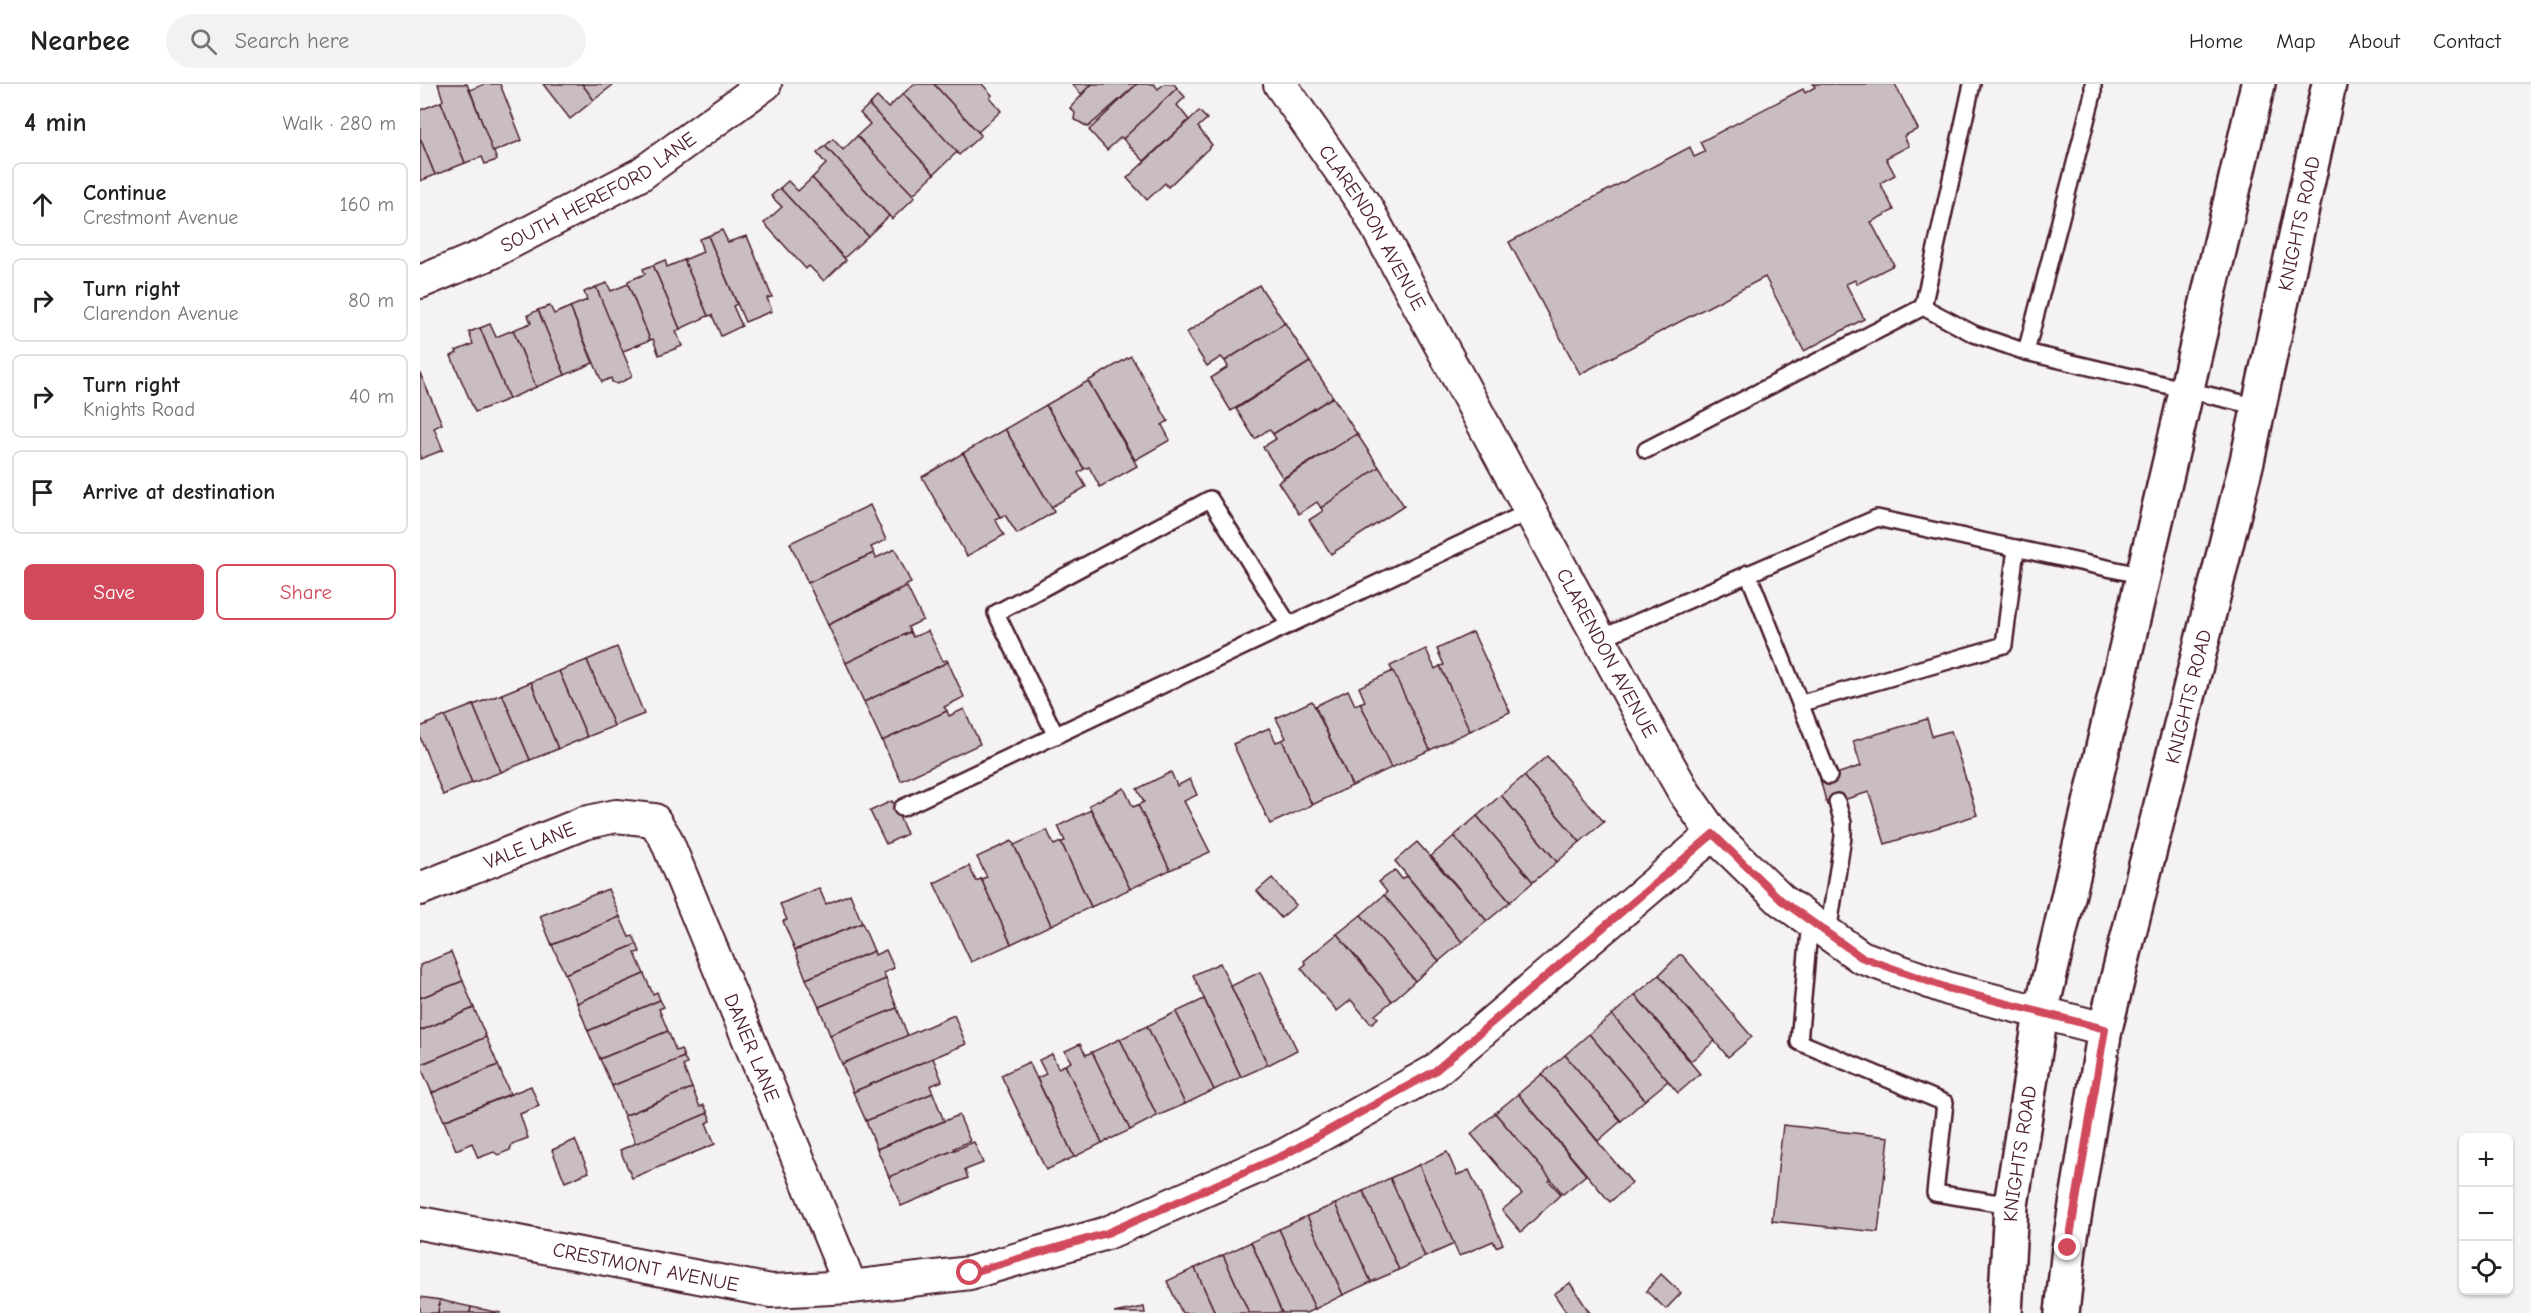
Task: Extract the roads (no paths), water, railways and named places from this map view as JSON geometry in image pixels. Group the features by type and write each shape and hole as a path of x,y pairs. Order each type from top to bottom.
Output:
{"main road":[{"name":"KNIGHTS ROAD","path":"2004,1313 2011,1205 2041,1013 2258,84"},
{"name":"KNIGHTS ROAD","path":"2062,1313 2068,1248 2105,1029 2259,407 2329,84"}],"street":[{"name":"SOUTH HEREFORD LANE","path":"420,282 490,254 641,174 765,84"},
{"name":"CLARENDON AVENUE","path":"1280,84 1366,207 1599,639 1684,792 1713,834 1781,900 1861,957 1950,989 2105,1029"},
{"name":"VALE LANE","path":"420,889 584,823 616,816 643,819"},
{"name":"DANER LANE","path":"643,819 654,820 666,839 852,1287"},
{"name":"CRESTMONT AVENUE","path":"420,1223 771,1290 852,1287 970,1273 1107,1233 1284,1155 1435,1071 1713,834"}],"lane":[{"path":"1923,306 1972,84"},
{"path":"2026,352 2093,94 2093,84"},
{"path":"1923,306 1974,334 2026,352 2187,392 2259,407"},
{"path":"1646,450 1923,306"},
{"path":"1056,736 996,613 1210,499 1289,625"},
{"path":"902,808 1530,511"},
{"path":"1599,639 1877,518 2144,576"},
{"path":"1802,704 2004,645 2016,548"},
{"path":"1748,573 1830,776"},
{"path":"1837,802 1843,823 1843,837 1819,927 1799,1042 1945,1103 1935,1193 2011,1205"}]}
